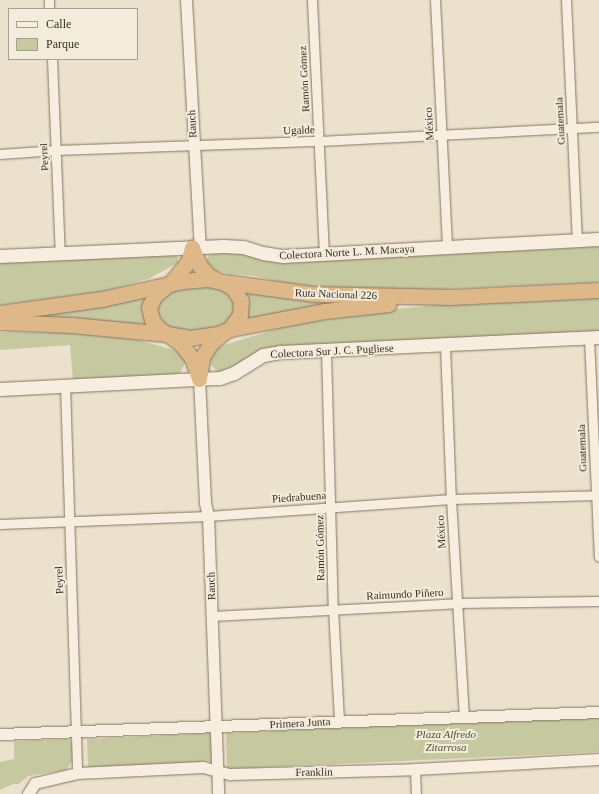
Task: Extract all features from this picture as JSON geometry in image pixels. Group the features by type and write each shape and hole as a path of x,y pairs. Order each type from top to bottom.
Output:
{"highway":[{"path":"196,248 200,266 209,276 229,285 236,292 241,306 240,315 228,330 211,343 202,357 199,379"},
{"path":"169,285 188,262 196,248"},
{"name":"Ruta Nacional 226","path":"0,314 74,304 194,279 220,281 314,294 451,296 599,290"},
{"name":"Ruta Nacional 226","path":"168,335 158,328 152,320 149,307 154,294 169,285"},
{"name":"Ruta Nacional 226","path":"0,322 72,325 198,338 228,330 325,311 451,296"},
{"path":"168,335 181,344 192,358 198,370 199,379"}],"main road":[{"name":"Colectora Norte L. M. Macaya","path":"0,256 233,246 273,256 599,239"},
{"name":"Colectora Sur J. C. Pugliese","path":"0,389 199,379 226,376 254,359 272,353 594,338"}],"street":[{"name":"Rauch","path":"186,0 196,248"},
{"name":"Ramón Gómez","path":"312,0 324,253"},
{"name":"México","path":"435,0 447,247"},
{"name":"Guatemala","path":"566,0 577,241"},
{"name":"Peyrel","path":"52,60 60,254"},
{"name":"Ugalde","path":"0,154 56,150 319,141 599,127"},
{"name":"Guatemala","path":"594,338 599,557"},
{"name":"México","path":"445,346 451,499 464,717"},
{"name":"Ramón Gómez","path":"326,350 333,610 339,721"},
{"name":"Rauch","path":"199,379 205,503 208,516 218,794"},
{"name":"Peyrel","path":"65,386 68,521 77,731 77,773"},
{"name":"Piedrabuena","path":"0,524 208,516 451,499 598,495"},
{"name":"Raimundo Piñero","path":"212,616 457,603 599,601"},
{"name":"Primera Junta","path":"0,734 599,712"},
{"name":"Franklin","path":"30,790 40,781 77,773 203,767 230,774 415,769 599,759"},
{"path":"415,769 416,794"}],"green space":[{"path":"599,245 599,282 450,289 394,289 311,286 279,282 255,276 224,273 213,270 206,262 209,254 215,252"},
{"path":"172,254 178,257 178,263 148,279 105,291 0,305 0,261"},
{"path":"207,286 224,289 231,295 236,308 229,323 197,332 163,326 154,309 155,304 171,289"},
{"path":"240,287 383,300 242,324"},
{"path":"148,293 150,330 20,314"},
{"path":"599,295 599,334 246,360 219,373 211,365 210,358 214,351 224,345 287,326 395,309 496,300"},
{"path":"0,332 71,333 138,340 181,352 185,359 185,363 181,372 177,374 73,380 70,345 0,350"},
{"name":"Plaza Alfredo Zitarrosa","path":"599,716 599,752 227,769 226,733"},
{"path":"213,733 214,761 88,768 87,739"},
{"path":"69,739 72,743 73,760 66,770 28,776 19,784 13,784 0,790 0,762 14,759 14,741"}]}
